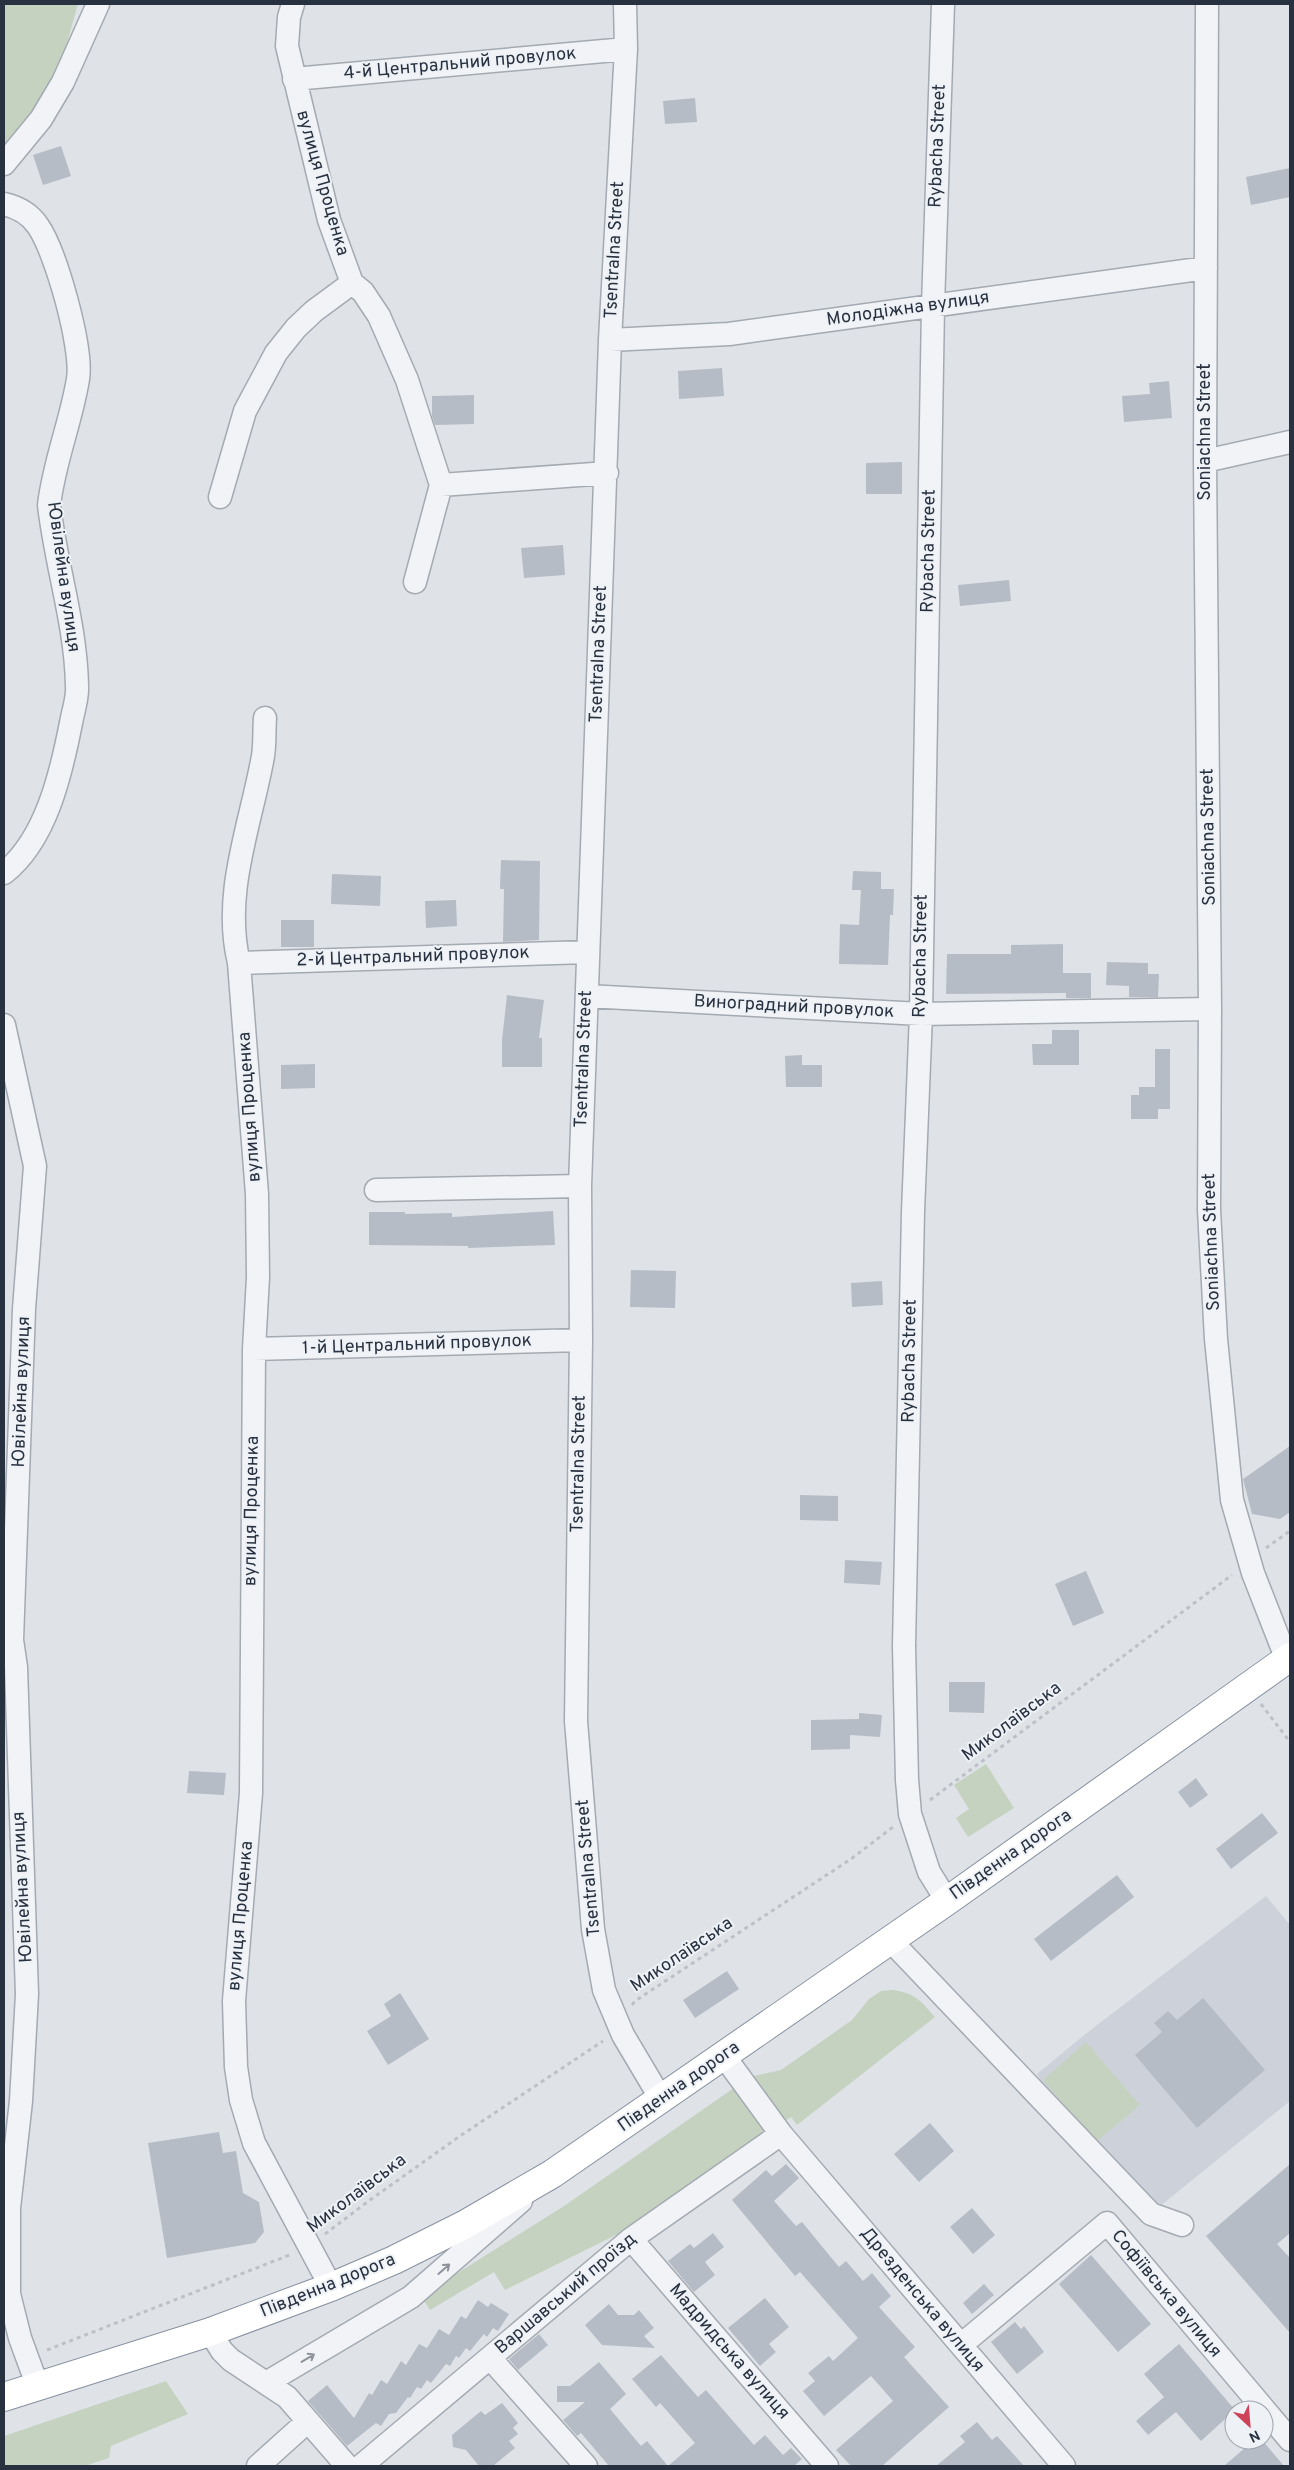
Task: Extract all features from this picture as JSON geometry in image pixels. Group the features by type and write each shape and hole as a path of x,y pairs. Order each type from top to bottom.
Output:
{"highway":[{"name":"Південна дорога","path":"4,2396 210,2332 331,2287 394,2260 464,2225 552,2174 724,2056 1289,1658"}],"street":[{"path":"4,164 40,119 63,82 98,4"},
{"name":"вулиця Проценка","path":"293,4 289,17 287,46 329,220 352,283"},
{"name":"Tsentralna Street","path":"625,4 626,49 610,340 607,473 587,952 580,1186 581,1340 576,1721 593,1929 604,1990 619,2025 661,2099"},
{"name":"Rybacha Street","path":"943,4 933,306 920,1014 913,1212 904,1646 906,1780 910,1814 929,1872 946,1900"},
{"name":"Soniachna Street","path":"1207,4 1205,461 1210,1009 1209,1210 1216,1339 1232,1500 1250,1562 1289,1658"},
{"name":"4-й Центральний провулок","path":"294,79 626,49"},
{"name":"Ювілейна вулиця","path":"4,204 26,213 38,224 52,250 60,276 79,360 78,379 52,481 50,505 76,660 78,688 68,738 47,812 33,840 16,863 4,873"},
{"name":"Молодіжна вулиця","path":"610,340 730,334 1206,268"},
{"path":"220,497 245,411 276,353 314,311 352,283 363,292 379,316 407,380 441,485 415,582"},
{"path":"1205,461 1290,442"},
{"path":"441,485 607,473"},
{"name":"вулиця Проценка","path":"265,718 264,754 235,880 234,941 239,963 256,1194 258,1277 254,1349 251,1793 234,2001 236,2067 242,2100 254,2143 308,2248 331,2287"},
{"name":"2-й Центральний провулок","path":"239,963 587,952"},
{"name":"Виноградний провулок","path":"587,996 920,1014 1210,1009"},
{"name":"Ювілейна вулиця","path":"4,1025 35,1166 24,1309 12,1640 16,1667 27,1994 21,2101 9,2208 10,2294 27,2358 38,2387"},
{"path":"376,1190 580,1186"},
{"name":"1-й Центральний провулок","path":"254,1349 581,1340"},
{"path":"890,1940 1151,2214 1182,2225"},
{"name":"Дрезденська вулиця","path":"724,2056 781,2134 961,2345 1059,2465"},
{"name":"Варшавський проїзд","path":"361,2466 631,2238 781,2134"},
{"path":"266,2383 411,2297 552,2174"},
{"name":"Софіївська вулиця","path":"961,2345 1107,2224 1290,2440"},
{"name":"Мадридська вулиця","path":"631,2238 827,2466"},
{"path":"210,2332 222,2351 231,2360 287,2397 347,2466"},
{"path":"490,2358 586,2466"},
{"path":"258,2466 308,2422"}],"path":[{"name":"Миколаївська","path":"27,2358 308,2248 370,2200 460,2136 599,2046 619,2025 635,2001 851,1859 1290,1531"},
{"path":"1248,1687 1290,1742"}],"shaded area":[{"path":"1266,1896 1290,1925 1290,2101 1159,2207 1137,2183 1115,2169 1046,2091 1037,2074 1088,2032"}],"green space":[{"path":"4,4 78,4 65,50 45,93 4,150"},
{"path":"986,1764 1014,1808 968,1837 956,1818 969,1809 954,1785"},
{"path":"892,1990 912,1995 935,2017 797,2125 791,2117 624,2231 505,2290 494,2272 430,2310 421,2296 564,2206 741,2083 754,2076 781,2070 852,2020 869,1999 881,1991"},
{"path":"1086,2042 1140,2105 1096,2142 1043,2080"},
{"path":"166,2381 188,2414 111,2446 109,2458 85,2466 4,2466 4,2436"}],"building":[{"path":"695,98 697,122 665,124 663,101"},
{"path":"61,146 71,176 43,185 33,155"},
{"path":"1290,168 1290,197 1251,205 1246,177"},
{"path":"722,368 724,396 679,399 678,371"},
{"path":"1169,381 1172,418 1124,422 1122,396 1150,394 1149,383"},
{"path":"474,395 474,424 435,425 432,416 432,396"},
{"path":"902,462 902,494 866,494 866,463"},
{"path":"563,545 565,575 524,578 521,548"},
{"path":"1009,580 1011,601 960,606 958,585"},
{"path":"501,860 540,861 539,940 503,942 504,889 500,889"},
{"path":"853,871 881,872 881,889 894,889 893,915 890,915 888,965 839,964 840,924 859,925 861,890 852,890"},
{"path":"332,874 381,876 380,906 331,904"},
{"path":"456,900 457,926 426,928 425,901"},
{"path":"281,920 314,920 314,947 281,947"},
{"path":"1063,944 1063,973 1091,973 1091,998 1066,998 1066,993 946,994 947,954 1011,954 1011,945"},
{"path":"1107,962 1148,963 1148,974 1159,974 1158,997 1129,997 1129,986 1106,985"},
{"path":"507,995 544,1000 539,1038 542,1038 542,1067 502,1067 502,1040"},
{"path":"1052,1030 1079,1030 1079,1065 1033,1065 1032,1044 1052,1044"},
{"path":"1155,1049 1170,1049 1170,1109 1158,1109 1158,1119 1131,1119 1131,1095 1139,1095 1139,1087 1155,1087"},
{"path":"802,1055 802,1065 822,1065 822,1087 786,1087 785,1056"},
{"path":"315,1064 315,1088 281,1089 281,1065"},
{"path":"553,1211 555,1245 468,1248 468,1246 369,1245 369,1212 405,1212 405,1214 452,1213 452,1217"},
{"path":"631,1270 676,1271 675,1308 630,1307"},
{"path":"882,1281 883,1305 852,1307 851,1283"},
{"path":"1290,1446 1290,1512 1280,1519 1252,1514 1243,1479"},
{"path":"800,1495 838,1496 838,1521 800,1520"},
{"path":"845,1560 882,1562 880,1585 844,1583"},
{"path":"1086,1571 1104,1613 1073,1626 1055,1584"},
{"path":"949,1682 985,1682 984,1713 949,1712"},
{"path":"859,1713 882,1715 880,1737 850,1735 850,1749 811,1750 811,1720 859,1719"},
{"path":"189,1771 226,1773 224,1795 187,1793"},
{"path":"1196,1778 1208,1795 1190,1808 1178,1792"},
{"path":"1262,1813 1278,1833 1231,1869 1216,1849"},
{"path":"1117,1875 1134,1897 1051,1961 1034,1939"},
{"path":"727,1971 739,1989 695,2018 683,2000"},
{"path":"400,1993 429,2039 388,2065 367,2031 391,2016 384,2004"},
{"path":"1203,1998 1265,2070 1197,2128 1135,2055 1162,2032 1154,2023 1168,2011 1177,2020"},
{"path":"930,2123 954,2151 919,2182 894,2154"},
{"path":"219,2132 223,2153 236,2151 243,2193 259,2202 264,2232 255,2243 167,2258 148,2143"},
{"path":"786,2164 799,2178 774,2201 796,2226 802,2222 839,2267 846,2261 863,2281 872,2273 891,2296 879,2307 915,2347 904,2357 949,2407 882,2466 851,2466 836,2450 893,2401 871,2376 824,2416 803,2391 815,2381 808,2373 829,2356 833,2361 858,2338 800,2272 795,2276 732,2200 766,2170 772,2176"},
{"path":"1290,2164 1290,2233 1277,2244 1290,2258 1290,2333 1206,2236"},
{"path":"972,2208 995,2235 973,2254 950,2227"},
{"path":"713,2233 724,2247 705,2262 715,2275 694,2292 668,2261 690,2244 694,2248"},
{"path":"1091,2255 1151,2324 1118,2352 1059,2284"},
{"path":"984,2284 994,2295 972,2314 963,2303"},
{"path":"765,2298 789,2327 769,2344 776,2352 760,2366 728,2328"},
{"path":"478,2300 488,2307 491,2303 509,2314 498,2331 493,2328 487,2337 484,2334 470,2351 466,2348 459,2358 456,2356 450,2366 446,2364 431,2383 427,2380 421,2389 417,2387 410,2398 408,2397 396,2413 389,2414 381,2426 376,2423 347,2446 308,2401 327,2385 354,2418 369,2393 372,2395 381,2380 387,2384 401,2361 406,2365 419,2344 427,2348 439,2329 449,2335 461,2316 466,2319"},
{"path":"609,2304 618,2315 634,2315 639,2310 654,2328 644,2336 655,2348 602,2345 585,2325"},
{"path":"1015,2322 1021,2329 1024,2326 1044,2352 1017,2374 991,2342"},
{"path":"539,2334 548,2345 518,2370 509,2359"},
{"path":"1179,2344 1227,2400 1224,2400 1224,2420 1201,2441 1176,2412 1148,2435 1136,2421 1164,2397 1144,2374"},
{"path":"661,2355 698,2397 706,2390 754,2445 765,2435 783,2455 791,2448 802,2459 794,2466 668,2466 695,2443 660,2403 656,2407 632,2379"},
{"path":"599,2362 626,2394 610,2409 641,2446 647,2441 668,2466 609,2466 581,2433 577,2436 563,2420 585,2402 557,2402 557,2386 570,2386"},
{"path":"502,2403 518,2423 513,2428 518,2434 509,2441 515,2448 493,2466 479,2466 466,2450 453,2447 452,2435 481,2411 485,2415"},
{"path":"977,2422 992,2440 997,2436 1024,2466 936,2466 965,2442 960,2436"},
{"path":"1242,2450 1270,2450 1284,2466 1224,2466"}]}
